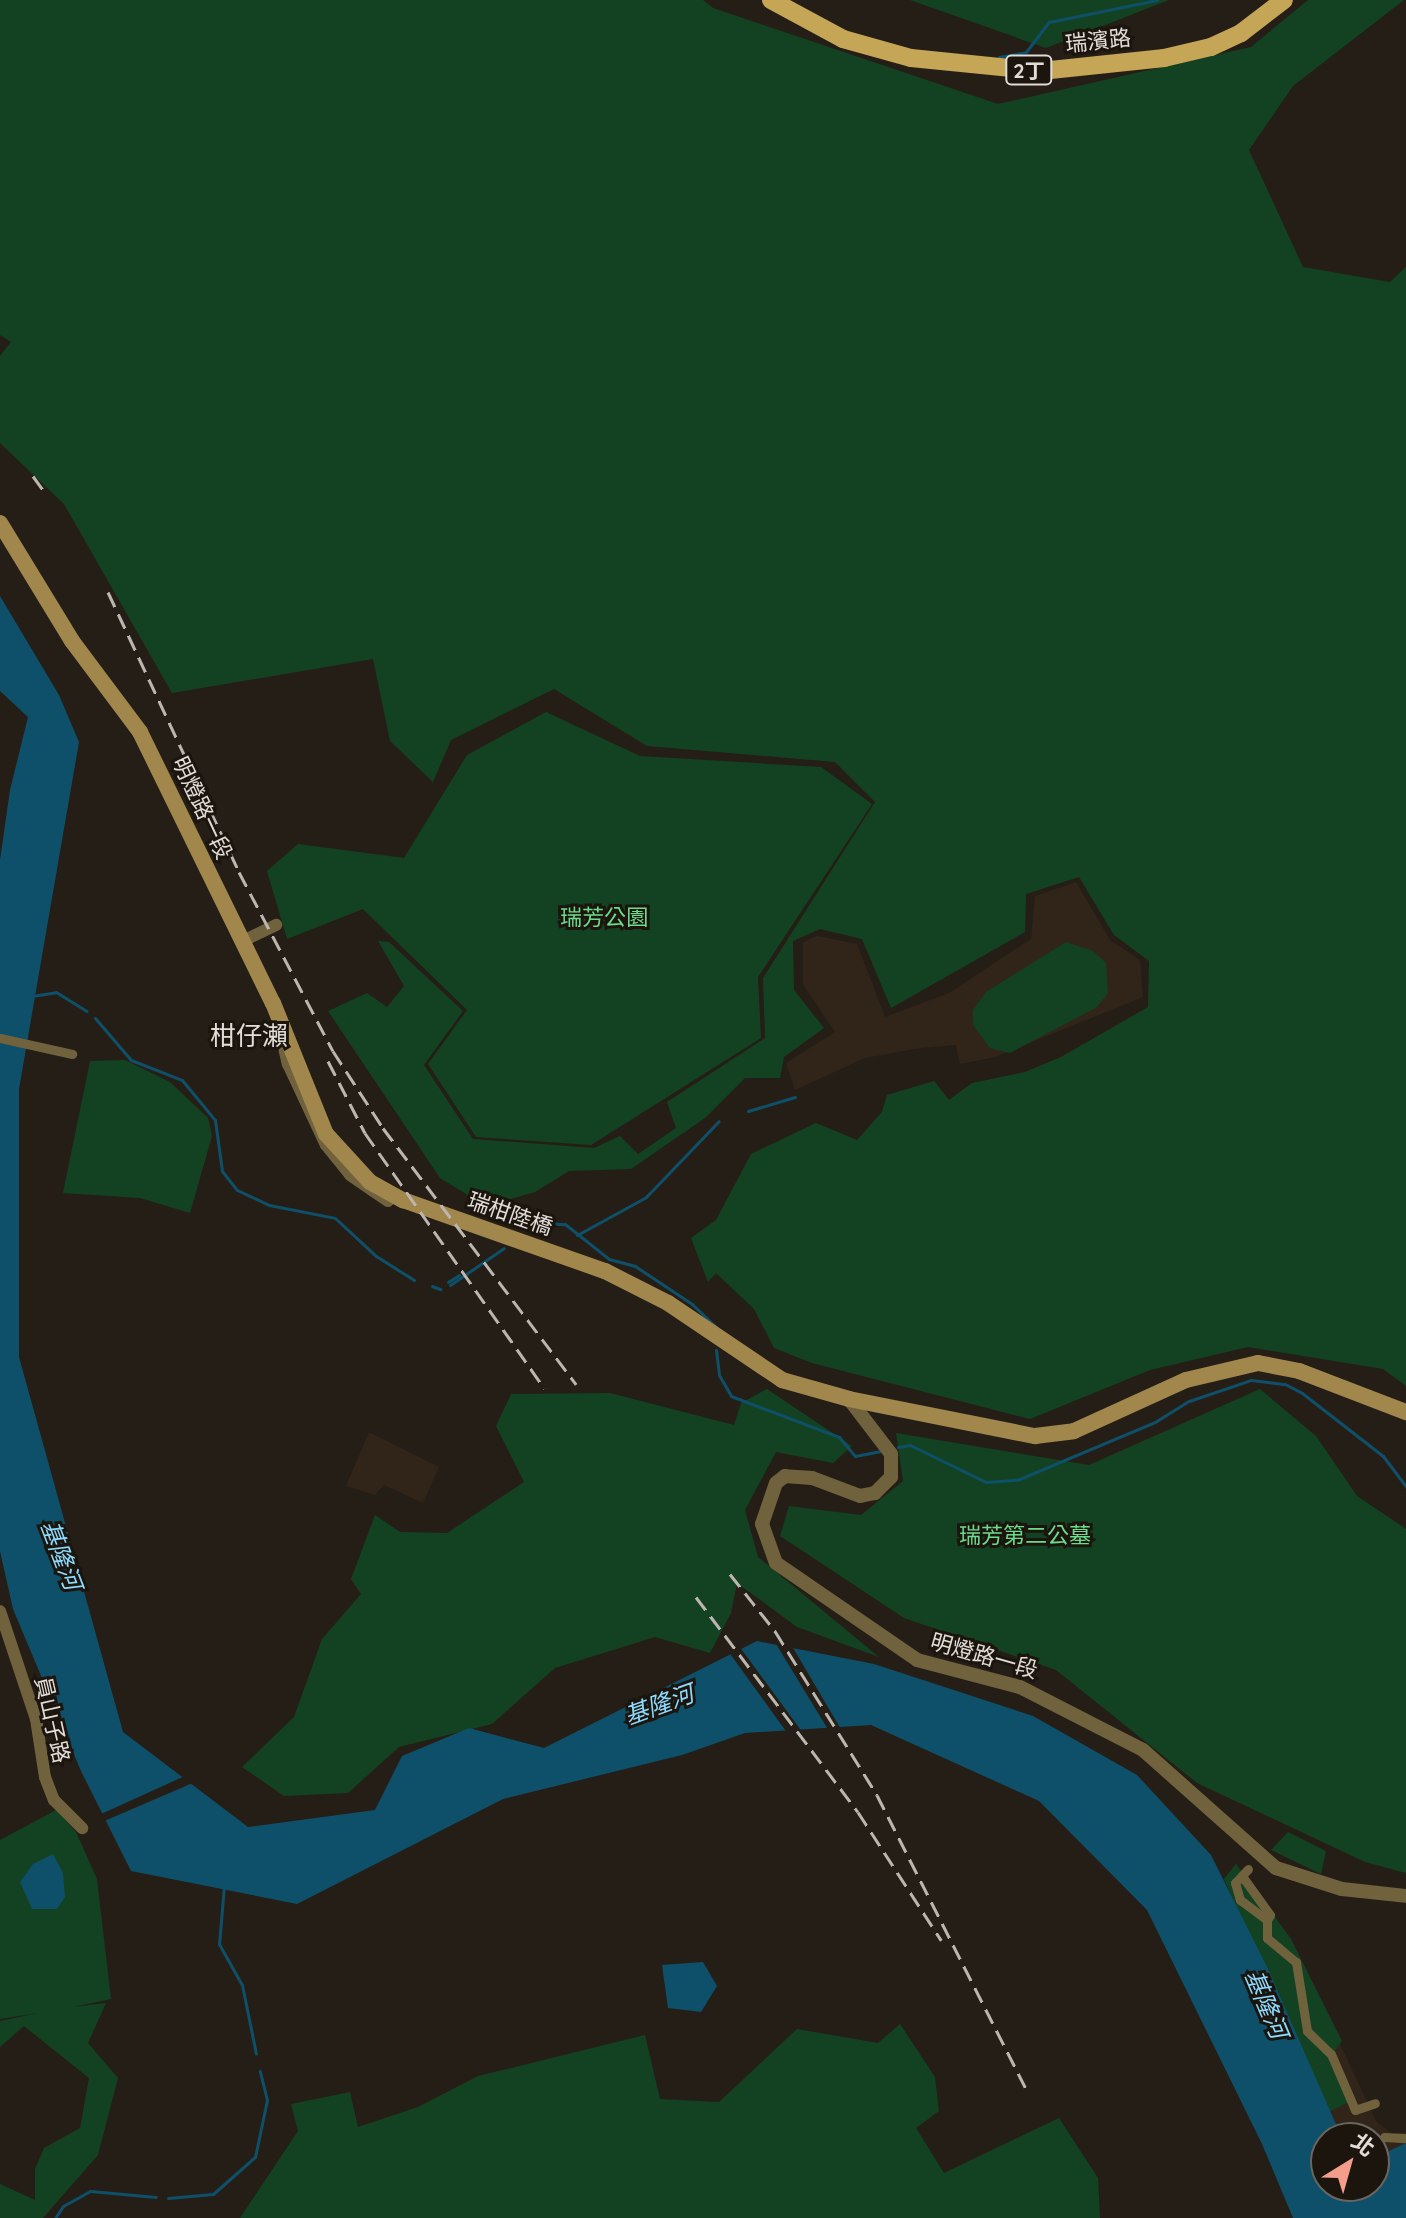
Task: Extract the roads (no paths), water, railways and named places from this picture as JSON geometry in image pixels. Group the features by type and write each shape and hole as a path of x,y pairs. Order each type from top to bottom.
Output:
{"main road":[{"name":"瑞濱路","path":"771,0 843,39 911,58 1041,71 1164,58 1211,47 1241,33 1284,0"},
{"name":"明燈路一段","path":"0,523 72,641 140,732 273,1003 326,1134"},
{"name":"瑞柑陸橋","path":"326,1134 355,1170 388,1192 605,1271 692,1321 782,1380 849,1399"},
{"path":"849,1399 1035,1436 1074,1431 1186,1380 1258,1363 1299,1371 1406,1412"}],"street":[{"path":"243,941 276,925"},
{"path":"273,1003 333,1132 376,1178 388,1201 350,1175 315,1129 288,1064 273,1003"},
{"path":"0,1038 72,1054"},
{"path":"491,1240 494,1225"},
{"name":"明燈路一段","path":"849,1399 891,1454 891,1477 875,1493 860,1496 812,1478 785,1476 776,1483 762,1524 776,1563 908,1655 1020,1687 1143,1750 1276,1868 1342,1889 1406,1896"},
{"name":"員山子路","path":"0,1611 36,1719 45,1777 54,1800 82,1828"},
{"path":"1267,1920 1240,1900 1235,1883 1245,1872 1270,1915 1267,1938 1296,1962 1307,2031 1331,2054 1355,2110 1375,2103"}],"water":[{"name":"基隆河","path":"0,596 59,695 79,742 19,1089 19,1357 123,1732 248,1827 375,1810 402,1756 469,1728 544,1748 757,1641 874,1664 1033,1716 1137,1775 1211,1855 1268,1969 1335,2122 1310,2122 1310,2202 1390,2202 1390,2150 1406,2143 1406,2218 1293,2218 1262,2144 1147,1910 1039,1801 871,1725 745,1733 682,1755 503,1799 297,1904 131,1871 81,1771 13,1609 0,1551 0,860 10,790 28,717 0,691"},
{"path":"53,1854 63,1873 65,1897 57,1909 32,1909 20,1882 33,1864"},
{"path":"703,1962 717,1986 701,2012 668,2008 662,1965"}],"waterway":[{"path":"999,57 1026,52 1049,22 1157,0"},
{"path":"32,996 56,992 86,1011"},
{"path":"95,1018 131,1060 182,1080 215,1120 222,1171 237,1190 269,1205 335,1218 376,1256 414,1280"},
{"path":"748,1111 795,1097"},
{"path":"577,1235 646,1197 719,1121"},
{"path":"531,1231 543,1223 565,1224 609,1259 635,1266 692,1304 717,1328"},
{"path":"450,1285 504,1248"},
{"path":"448,1282 459,1275"},
{"path":"432,1286 440,1289"},
{"path":"716,1350 719,1375 731,1396 839,1437 855,1456 880,1451"},
{"path":"898,1447 910,1445 986,1482 1017,1480 1155,1422 1189,1401 1251,1380 1285,1384 1302,1393 1383,1456 1406,1487"},
{"path":"224,1885 219,1944 242,1985 256,2054"},
{"path":"168,2198 213,2194 255,2157 267,2100 260,2071"},
{"path":"55,2218 63,2206 90,2191 156,2197"}],"railway":[{"path":"33,476 44,491"},
{"path":"108,592 239,872 333,1051 383,1128 576,1384"},
{"path":"328,1061 365,1133 544,1388"},
{"path":"730,1574 775,1631 877,1795 1029,2094"},
{"path":"696,1597 858,1812 941,1940"}],"district":[{"name":"柑仔瀨","path":"249,1036"}],"park label":[{"name":"瑞芳公園","path":"604,918"},
{"name":"瑞芳第二公墓","path":"1025,1536"}]}
